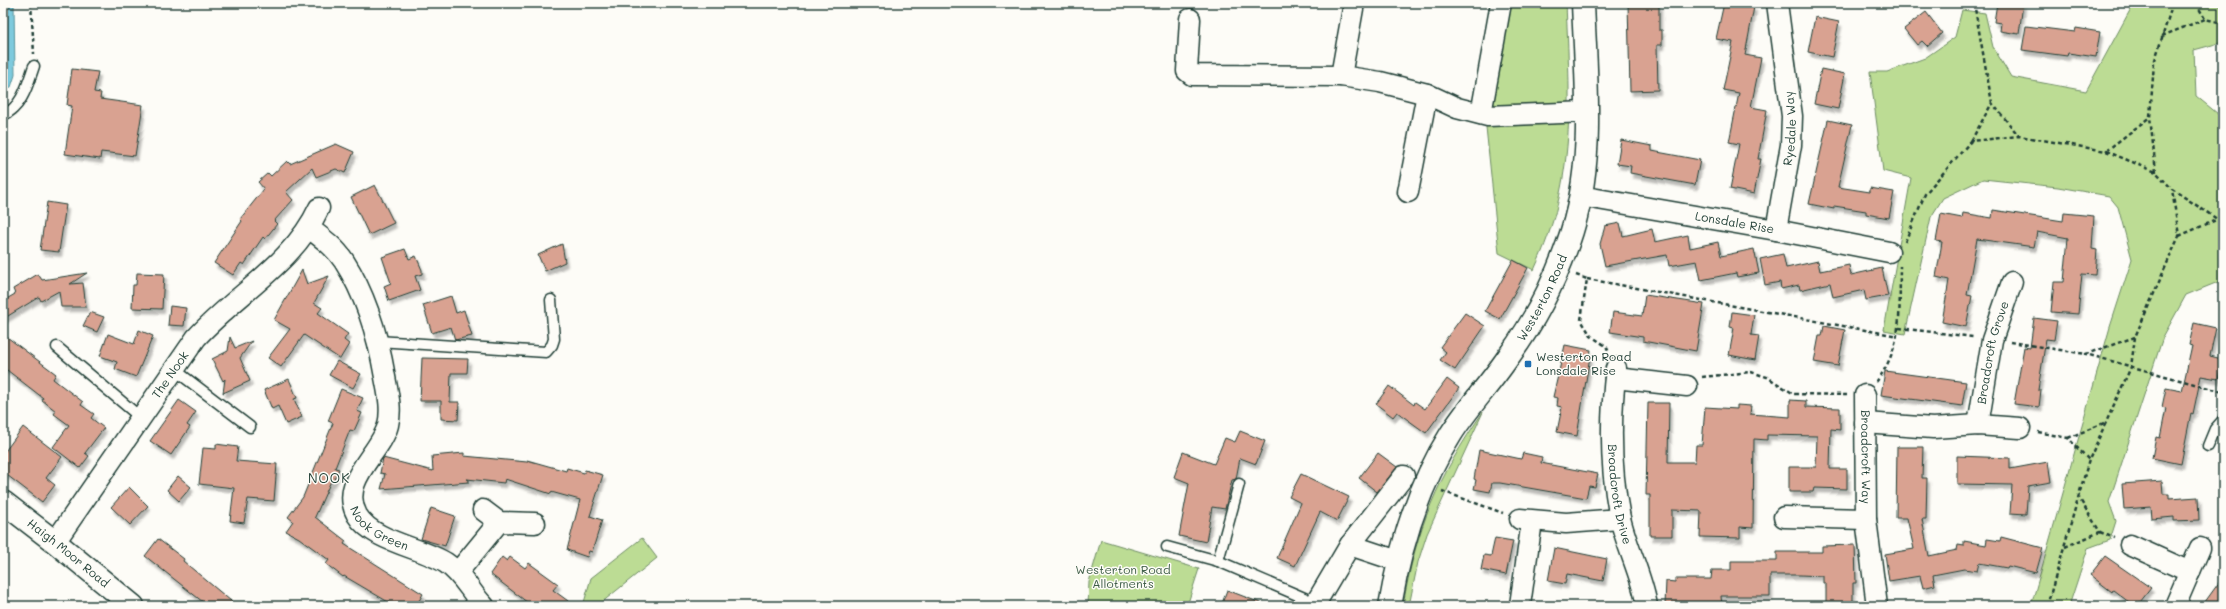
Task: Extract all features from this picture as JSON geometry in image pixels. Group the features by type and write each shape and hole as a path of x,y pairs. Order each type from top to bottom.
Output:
{"street":[{"path":"1341,76 1354,3"},
{"path":"1480,114 1501,3"},
{"name":"Westerton Road","path":"1390,606 1398,561 1424,485 1450,435 1509,356 1536,313 1558,270 1569,241 1587,159 1587,112 1583,3"},
{"name":"Ryedale Way","path":"1776,230 1791,145 1792,116 1777,3"},
{"path":"1190,19 1187,71 1192,75 1341,76 1380,82 1427,94 1457,108 1480,114 1511,117 1587,112"},
{"path":"1408,192 1427,94"},
{"name":"Lonsdale Rise","path":"1580,196 1776,230 1898,254"},
{"name":"The Nook","path":"55,542 196,338 213,320 252,288 290,251 309,228 319,208"},
{"path":"309,228 327,241 344,260 370,313 378,341"},
{"name":"Broadcroft Grove","path":"1978,425 1992,340 2012,282"},
{"name":"Nook Green","path":"378,341 390,409 384,436 361,469 355,485 354,498 357,514 368,526 394,542 431,556 458,572 475,597 484,606"},
{"path":"1616,373 1686,386"},
{"name":"Broadcroft Drive","path":"1616,373 1611,423 1613,468 1620,519 1648,606"},
{"name":"Broadcroft Way","path":"1865,395 1866,519 1877,606"},
{"path":"1865,424 1934,428 1978,425 2020,428"},
{"path":"1315,605 1350,545 1404,476"},
{"name":"Haigh Moor Road","path":"3,502 55,542 133,606"},
{"path":"483,510 499,522 535,523"},
{"name":"Broadcroft Way","path":"1784,517 1866,519"},
{"path":"1520,605 1526,520 1591,522 1620,519"},
{"path":"458,572 499,522"},
{"path":"1350,545 1398,561"},
{"path":"2130,545 2190,572"},
{"path":"2175,606 2200,548"}],"lane":[{"path":"3,115 16,106 25,90 34,66"},
{"path":"378,341 546,352 552,345 554,339 551,300"},
{"path":"57,347 141,418"},
{"path":"175,370 250,427"},
{"path":"2208,446 2215,429 2223,420"},
{"path":"1218,561 1239,484"},
{"path":"1167,547 1218,561 1315,605"}],"path":[{"path":"31,3 34,36 34,66"},
{"path":"1974,3 1992,103 2019,136"},
{"path":"2156,172 2150,118 2154,63 2173,3"},
{"path":"2196,3 2205,19"},
{"path":"2162,36 2205,19 2223,23"},
{"path":"1686,386 1689,379 1751,372 1767,377 1794,394 1865,395 1882,374 1898,336 1898,254 1925,194 1971,141 1992,103"},
{"path":"2106,151 2150,118"},
{"path":"1971,141 2019,136 2106,151 2156,172 2172,189 2216,220 2223,223"},
{"path":"2047,606 2089,460 2104,423 2130,367 2135,337 2179,236 2172,189"},
{"path":"2179,236 2216,220"},
{"path":"1558,270 1587,279 1898,336"},
{"path":"1587,279 1581,320 1591,336 1606,346 1616,373"},
{"path":"2135,337 2086,354 2223,392"},
{"path":"2020,428 2068,438 2104,423"},
{"path":"2068,438 2089,460"},
{"path":"1424,485 1526,520"},
{"path":"2064,547 2100,532 2078,497"}],"green space":[{"path":"1510,3 1566,3 1569,73 1568,139 1558,203 1548,236 1534,270 1499,253 1486,127"},
{"path":"2134,3 2218,3 2219,6 2223,8 2223,42 2194,50 2196,96 2223,118 2223,280 2186,295 2163,337 2109,502 2116,521 2110,540 2088,548 2069,606 2031,606 2110,327 2132,259 2118,207 2109,196 2058,187 1983,179 1943,198 1931,217 1905,334 1884,330 1911,178 1883,171 1870,72 1887,72 1925,58 1955,37 1962,10 1985,13 1993,47 2011,77 2086,91"},
{"path":"1483,412 1427,534 1418,562 1409,606 1403,606 1415,552 1422,527 1431,504 1453,459"},
{"path":"642,538 657,558 601,603 600,606 583,606 591,578"},
{"name":"Westerton Road Allotments","path":"1101,540 1199,569 1187,606 1088,606 1089,582"}],"water":[{"path":"3,3 14,3 15,75 11,87 3,91"}],"building":[{"path":"1628,3 1658,3 1659,30 1662,30 1662,45 1657,45 1658,90 1630,91"},
{"path":"1724,3 1754,7 1745,55 1761,58 1751,107 1767,110 1758,159 1761,159 1754,194 1730,189 1739,144 1729,142 1739,93 1723,90 1733,42 1716,39"},
{"path":"1997,3 2023,4 2019,34 2000,31 2001,23 1994,22"},
{"path":"1926,12 1942,33 1927,46 1922,41 1917,45 1904,29"},
{"path":"1815,17 1839,22 1832,57 1808,52"},
{"path":"2026,26 2075,32 2076,28 2100,32 2096,57 2068,53 2067,56 2022,50"},
{"path":"72,69 98,72 94,92 101,93 100,99 143,105 135,156 101,152 100,159 65,154 72,106 67,105"},
{"path":"1821,69 1845,74 1838,109 1814,104"},
{"path":"1828,120 1852,125 1838,187 1870,192 1870,188 1894,192 1889,218 1866,214 1866,211 1834,206 1834,209 1809,204"},
{"path":"1621,140 1652,146 1652,151 1700,160 1695,185 1630,173 1631,166 1617,164"},
{"path":"336,144 354,152 345,173 336,169 316,177 312,168 286,192 293,200 274,221 277,224 265,239 263,237 244,265 241,263 233,275 214,263 242,221 240,219 264,189 258,182 268,173 271,176 287,161 290,164"},
{"path":"375,185 394,223 369,235 351,197"},
{"path":"47,202 66,205 59,252 40,250"},
{"path":"1993,210 2063,221 2064,213 2094,216 2092,249 2097,250 2095,275 2082,274 2078,314 2051,312 2054,282 2064,282 2068,238 2037,232 2034,247 1977,239 1967,295 1972,296 1966,327 1942,322 1949,280 1936,277 1942,242 1936,241 1941,214 1962,218 1963,213 1992,218"},
{"path":"1620,223 1623,236 1652,229 1655,242 1688,235 1690,248 1718,242 1721,256 1754,249 1759,273 1737,277 1736,273 1701,280 1697,261 1669,266 1667,255 1605,266 1600,244 1605,226"},
{"path":"562,244 565,262 545,271 538,255"},
{"path":"405,249 409,259 416,256 422,270 422,274 415,276 420,290 389,301 384,286 391,283 382,257"},
{"path":"1783,254 1786,268 1818,261 1820,271 1849,265 1851,275 1882,268 1888,296 1866,300 1864,290 1833,297 1830,283 1800,290 1799,285 1781,289 1780,282 1765,285 1760,259"},
{"path":"1513,260 1528,268 1500,319 1485,311"},
{"path":"302,270 307,284 329,276 314,303 322,308 318,313 348,334 344,340 349,344 340,359 304,335 281,367 268,358 290,329 274,320"},
{"path":"87,273 70,284 83,283 86,307 61,307 59,291 41,301 39,297 3,319 3,301 15,294 13,289 38,274 42,280"},
{"path":"137,273 164,274 162,309 132,308 133,285 136,285"},
{"path":"1645,295 1704,304 1696,351 1643,341 1643,337 1610,332 1613,312 1642,316"},
{"path":"451,296 456,313 464,310 472,336 455,340 451,327 432,333 423,305"},
{"path":"170,306 186,308 184,326 168,325"},
{"path":"90,312 104,317 97,332 83,326"},
{"path":"1732,312 1754,315 1751,335 1759,336 1755,360 1729,355 1734,328 1730,327"},
{"path":"1465,313 1485,326 1455,370 1440,360 1446,352 1440,347"},
{"path":"2034,318 2057,321 2054,340 2046,339 2038,390 2041,390 2039,407 2014,404 2024,347 2030,348"},
{"path":"2194,323 2216,328 2210,356 2222,359 2218,379 2201,376 2193,414 2191,413 2181,464 2152,458 2156,437 2160,438 2166,408 2162,407 2166,388 2182,391 2192,346 2189,345"},
{"path":"1824,326 1845,330 1838,366 1814,362 1819,336 1822,336"},
{"path":"139,330 153,336 136,377 115,369 117,362 100,356 108,334 134,344"},
{"path":"3,334 56,374 53,379 83,402 81,405 94,414 91,418 104,428 85,453 89,456 80,468 53,447 69,425 54,414 56,411 42,400 43,398 3,367"},
{"path":"230,337 235,348 252,341 240,358 250,381 223,393 225,379 223,381 212,359 228,351"},
{"path":"1565,345 1591,350 1577,436 1557,432 1562,407 1557,406 1558,398 1553,397"},
{"path":"422,358 468,359 467,373 451,373 450,402 459,402 458,420 441,419 441,401 420,401"},
{"path":"337,361 361,374 353,388 329,375"},
{"path":"1885,371 1966,382 1962,406 1881,395"},
{"path":"289,379 297,398 294,399 302,417 286,424 278,406 272,409 264,390"},
{"path":"1447,379 1459,388 1426,433 1397,412 1393,417 1376,404 1389,386 1414,405 1415,402 1425,409"},
{"path":"341,389 363,398 357,411 362,413 354,431 350,430 335,468 339,469 333,482 331,481 315,517 346,541 344,544 423,594 416,606 395,606 344,576 343,577 326,564 329,560 299,538 286,531 293,521 288,517 303,497 333,423 328,421"},
{"path":"179,400 196,412 187,425 190,427 171,455 150,441"},
{"path":"1790,400 1806,401 1806,407 1840,408 1840,430 1831,429 1830,469 1847,469 1847,489 1814,488 1813,492 1789,492 1789,467 1816,467 1817,436 1767,435 1767,440 1754,439 1753,528 1740,527 1740,538 1700,537 1701,511 1672,510 1672,536 1650,536 1650,495 1646,495 1648,403 1669,403 1668,462 1695,462 1696,445 1702,445 1705,407 1737,409 1737,405 1751,406 1750,414 1790,417"},
{"path":"23,427 62,457 46,478 55,485 42,502 3,472 3,454"},
{"path":"1240,431 1265,441 1256,464 1240,458 1236,479 1232,480 1225,509 1212,507 1206,542 1179,536 1189,483 1174,477 1183,452 1214,464 1225,438 1235,442"},
{"path":"216,444 238,447 236,461 277,464 274,501 248,499 244,523 230,521 234,488 199,484 203,448 216,449"},
{"path":"1897,447 1923,447 1922,478 1927,478 1926,519 1922,519 1929,556 1957,550 1958,545 1964,546 1964,541 1986,545 1987,539 2000,541 2001,537 2043,548 2036,573 2008,566 2007,568 1979,563 1977,571 1964,569 1933,575 1935,585 1923,588 1920,576 1889,581 1885,554 1914,549 1907,518 1896,518"},
{"path":"1479,450 1521,459 1523,453 1542,457 1541,463 1598,474 1595,487 1589,486 1586,498 1500,483 1492,483 1490,492 1474,489 1476,480 1474,479"},
{"path":"464,453 464,456 527,462 527,460 566,471 567,468 584,473 585,470 603,475 590,516 602,520 592,552 589,551 587,557 567,550 580,500 551,492 551,494 505,479 504,483 467,479 469,482 381,489 385,474 380,473 383,458 433,471 432,456"},
{"path":"1378,453 1397,467 1377,492 1359,478"},
{"path":"1957,456 2010,458 2010,469 2048,462 2051,482 2028,486 2026,514 2010,513 2012,485 1957,484"},
{"path":"1301,474 1349,497 1337,521 1320,512 1295,566 1277,558 1301,503 1289,497"},
{"path":"178,476 191,487 179,501 167,490"},
{"path":"2162,481 2163,494 2169,494 2169,499 2198,497 2199,520 2174,521 2174,517 2152,519 2151,507 2124,509 2122,484"},
{"path":"129,487 148,506 130,525 111,507"},
{"path":"431,508 455,516 445,546 421,539"},
{"path":"1495,538 1513,541 1506,575 1481,570 1484,555 1491,556"},
{"path":"158,539 184,559 183,561 237,606 208,606 145,556"},
{"path":"1855,545 1856,583 1853,583 1853,606 1826,606 1826,583 1823,583 1823,576 1800,575 1770,575 1770,596 1721,596 1722,606 1665,605 1666,581 1675,582 1675,579 1711,579 1712,570 1731,570 1731,561 1777,561 1777,552 1822,552 1822,546"},
{"path":"1554,548 1607,559 1603,581 1567,574 1565,584 1548,581"},
{"path":"2105,556 2151,588 2137,606 2134,606 2113,590 2112,592 2090,575"},
{"path":"502,557 507,561 510,557 525,568 529,563 558,584 553,590 575,606 532,606 490,574"},
{"path":"2223,577 2223,606 2202,606"},
{"path":"1227,590 1266,605 1266,606 1221,606"}],"place":[{"name":"Westerton Road Lonsdale Rise","path":"1528,364"}],"district":[{"name":"NOOK","path":"329,478"}]}
